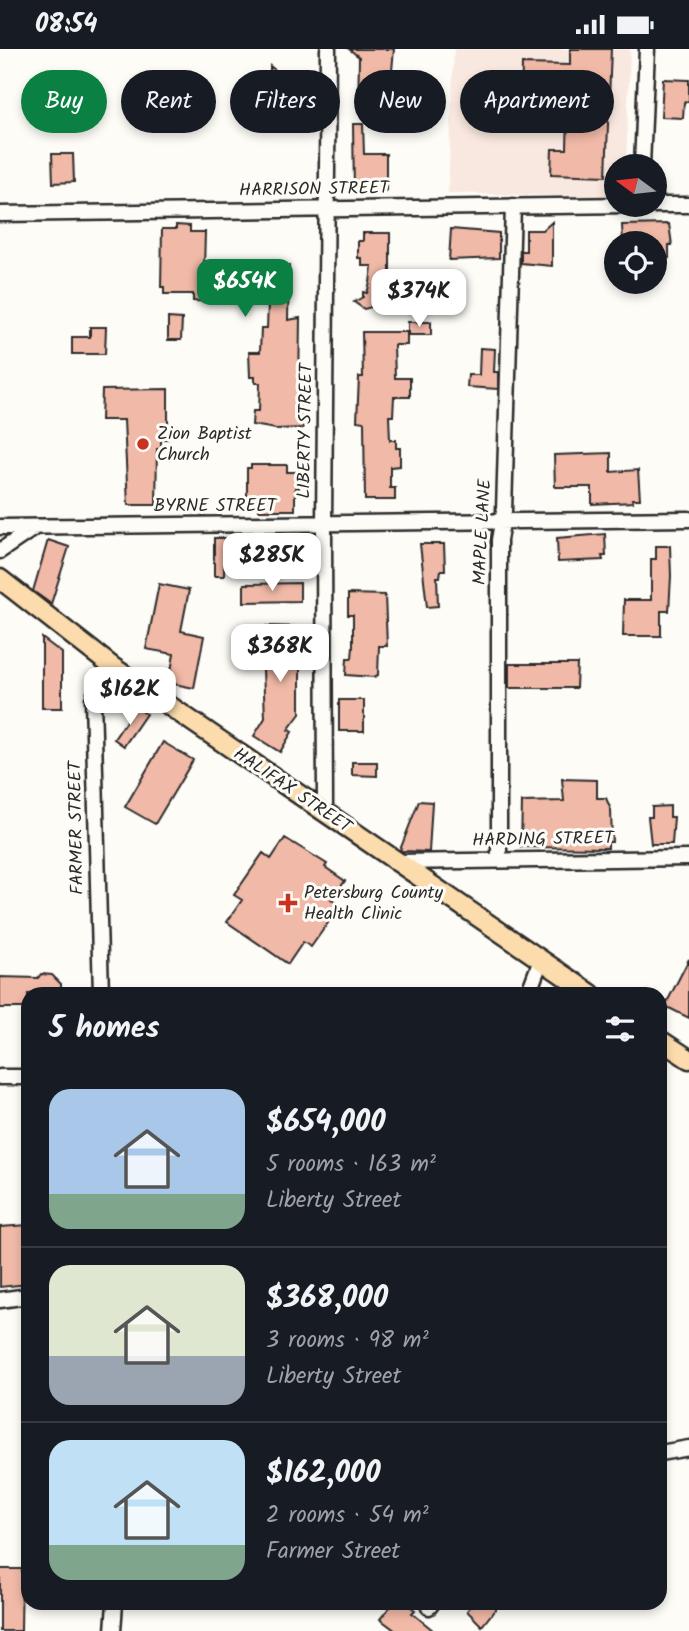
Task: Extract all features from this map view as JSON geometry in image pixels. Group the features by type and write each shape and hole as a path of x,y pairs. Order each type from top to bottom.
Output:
{"main road":[{"name":"HALIFAX STREET","path":"0,579 114,669 581,987"},
{"path":"0,598 26,601"},
{"path":"667,1045 689,1059"}],"street":[{"name":"LIBERTY STREET","path":"325,814 324,524 329,210 328,49"},
{"path":"643,154 647,49"},
{"name":"HARRISON STREET","path":"0,214 604,205"},
{"path":"667,205 689,205"},
{"name":"MAPLE LANE","path":"499,860 497,732 513,206"},
{"name":"BYRNE STREET","path":"2,528 689,519"},
{"path":"0,551 36,527"},
{"name":"FARMER STREET","path":"101,987 93,699 102,678 114,669"},
{"name":"HARDING STREET","path":"397,862 689,858"},
{"path":"531,987 541,960"},
{"path":"0,1077 21,1077"},
{"path":"0,1300 21,1297"},
{"path":"667,1452 689,1448"},
{"path":"113,1631 114,1610"}],"shaded area":[{"path":"454,49 630,49 626,154 604,154 604,197 448,193"}],"building":[{"path":"349,49 394,49 392,70 359,70 359,57"},
{"path":"570,49 611,49 610,70 522,70 522,64 570,65"},
{"path":"663,79 689,80 689,101 684,102 683,118 661,117"},
{"path":"353,124 354,133 363,133 364,154 386,154 386,191 354,191"},
{"path":"567,133 608,133 604,176 551,174 552,149 567,149"},
{"path":"52,154 73,154 74,182 53,183"},
{"path":"552,222 552,266 521,263 521,251 526,251 526,230 543,230"},
{"path":"669,224 672,245 669,245 669,258 667,231 622,231 622,225"},
{"path":"176,225 190,226 190,232 205,232 204,268 289,266 288,320 300,318 299,391 300,411 304,411 303,428 276,429 252,425 253,411 259,411 260,383 255,383 255,377 250,377 249,352 260,352 261,328 267,328 268,303 193,301 193,294 164,294 164,287 161,287 162,229 176,229"},
{"path":"451,229 499,233 499,258 449,260"},
{"path":"363,233 390,233 390,282 393,282 396,292 408,292 407,304 383,304 364,309 354,302 363,297 363,292 367,293 370,283 372,266 362,266 362,258 358,258 358,241 363,241"},
{"path":"168,318 182,319 181,340 168,340"},
{"path":"408,322 431,322 431,335 408,335"},
{"path":"90,327 106,327 105,354 72,354 72,337 90,337"},
{"path":"362,332 407,332 407,345 394,345 395,378 410,378 410,397 394,397 393,416 389,416 390,440 396,440 396,448 400,448 400,466 390,467 390,488 395,488 395,500 365,500 364,422 357,421 359,377 363,377"},
{"path":"480,348 495,349 494,372 498,372 498,389 467,387 468,375 479,375"},
{"name":"Zion Baptist Church","path":"168,389 168,439 161,439 161,449 157,449 156,505 128,505 124,420 101,420 102,390"},
{"path":"611,453 611,472 638,470 640,499 632,499 633,502 592,504 592,487 555,487 554,455"},
{"path":"251,465 287,465 287,472 299,472 299,488 295,488 295,510 259,510 259,504 247,503 247,468 251,468"},
{"path":"605,534 606,556 602,556 603,560 558,562 557,538"},
{"path":"214,538 225,538 224,576 214,576"},
{"path":"297,538 302,561 255,558 255,539"},
{"path":"48,540 69,547 51,604 33,591"},
{"path":"420,544 444,544 445,570 441,570 440,577 437,577 438,606 427,607"},
{"path":"656,546 670,546 669,611 661,611 661,636 623,636 624,600 651,600 651,559 656,559"},
{"path":"300,583 300,601 244,602 244,584"},
{"path":"159,584 189,590 181,631 204,636 194,688 169,683 174,654 146,649"},
{"path":"348,594 385,595 387,646 379,646 378,675 374,677 346,675 347,658 352,658 353,646 353,615 348,615"},
{"path":"266,626 300,627 300,714 288,730 292,732 280,752 254,736 265,718 262,645 257,645 258,633 267,634"},
{"path":"42,638 62,653 62,708 42,708"},
{"path":"509,664 577,664 576,688 509,688"},
{"path":"339,700 364,700 364,731 339,731"},
{"path":"136,707 146,714 124,746 114,739"},
{"path":"163,742 193,760 155,824 125,807"},
{"path":"352,762 377,762 377,776 352,775"},
{"path":"562,779 597,780 597,798 606,798 611,810 612,842 608,842 608,848 521,847 522,802 564,801"},
{"path":"419,801 432,802 429,852 402,851 400,850"},
{"path":"670,806 670,817 674,817 672,844 651,844 648,817 652,817 652,807"},
{"name":"Petersburg County Health Clinic","path":"285,838 327,864 325,867 345,881 331,899 340,906 311,947 303,942 288,964 227,922 242,900 234,895 263,853 271,859"},
{"path":"689,959 689,1018 667,1007"},
{"path":"41,974 52,975 61,987 21,987 21,1008 0,1008 0,977 38,978"},
{"path":"21,1226 21,1285 0,1287 0,1227"},
{"path":"0,1569 21,1569 21,1631 0,1631"},
{"path":"387,1610 415,1610 412,1613 434,1631 396,1631 380,1619"},
{"path":"468,1610 495,1610 482,1626"}],"place":[{"name":"Zion Baptist Church","path":"143,444"},
{"name":"Petersburg County Health Clinic","path":"288,903"}]}
